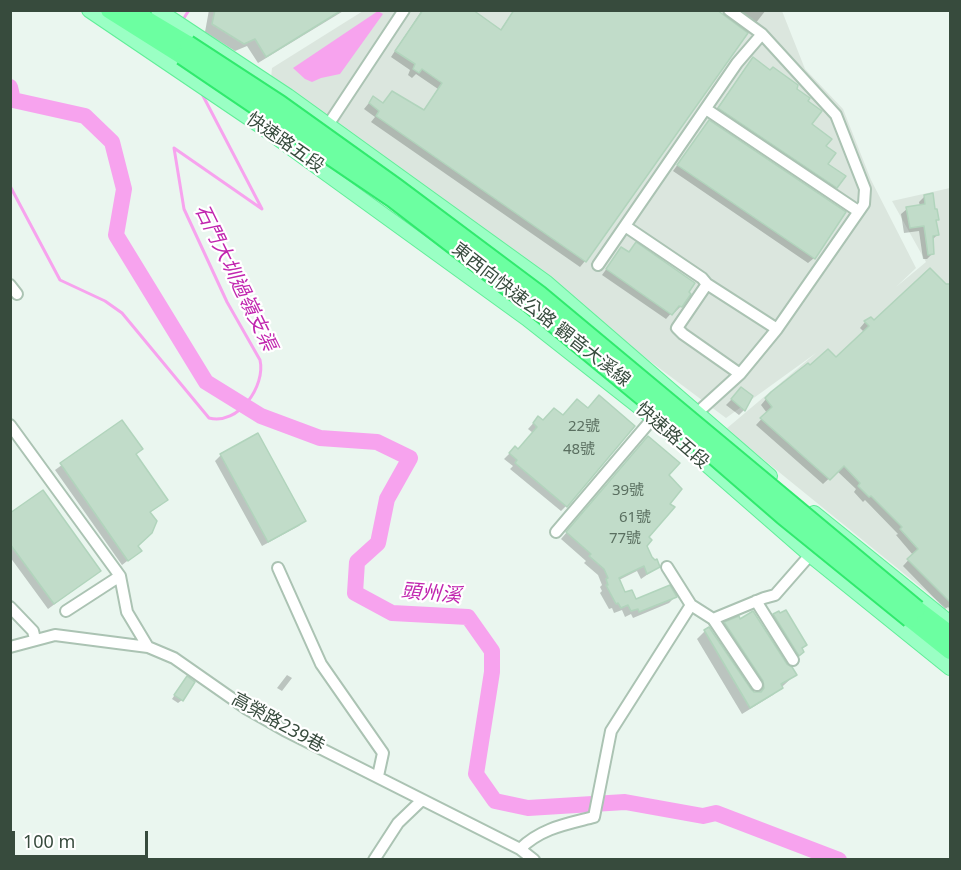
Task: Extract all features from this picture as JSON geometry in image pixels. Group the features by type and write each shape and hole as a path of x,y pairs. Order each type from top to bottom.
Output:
{"highway":[{"name":"東西向快速公路 觀音大溪線","path":"109,10 229,87 393,199 599,360 783,516 951,651"},
{"name":"東西向快速公路 觀音大溪線","path":"131,10 280,104 539,294 951,634"}],"main road":[{"name":"快速路五段","path":"89,10 262,127 526,318 653,418 810,555 951,668"},
{"name":"快速路五段","path":"158,10 288,96 547,283 798,500 951,623"}],"street":[{"path":"328,125 404,10"},
{"path":"697,413 740,374 777,329 864,204 865,189 836,115 762,34 729,10"},
{"path":"598,265 737,63 762,34"},
{"path":"706,109 858,211"},
{"path":"625,226 702,278 707,284 777,329"},
{"path":"707,284 677,328 682,334 740,374"},
{"path":"556,532 653,418"},
{"path":"10,425 120,576 127,612 148,647"},
{"path":"713,619 756,601 775,596 810,555"},
{"path":"667,567 691,605 713,619 757,685"},
{"path":"278,568 321,664 383,753 378,776"},
{"path":"66,611 120,576"},
{"path":"756,601 793,660"},
{"path":"520,849 531,837 549,829 594,817 611,731 691,605"},
{"path":"10,607 33,631 34,639"},
{"name":"高榮路239巷","path":"10,647 55,635 148,647 174,658 265,720 520,849 534,860"},
{"path":"374,860 398,823 422,800"}],"shaded area":[{"path":"363,11 782,11 805,69 843,109 871,180 916,268 896,287 926,262 892,201 950,188 950,611 726,429 816,353 726,418 271,78 272,68"},
{"path":"378,11 383,14 340,74 312,82 293,68"}],"building":[{"path":"215,10 342,10 266,57 255,39 244,44 212,24"},
{"path":"423,10 473,10 501,30 514,10 717,10 748,33 586,262 376,116 379,111 369,103 373,96 383,103 392,91 424,110 442,83 422,69 419,73 413,69 415,64 395,51"},
{"path":"753,57 770,70 773,67 798,85 797,89 810,98 808,101 822,111 812,124 832,139 826,146 836,153 828,164 846,176 837,188 718,108"},
{"path":"709,120 846,212 815,259 677,165"},
{"path":"933,193 939,220 936,220 939,235 933,236 934,254 928,255 924,226 910,228 906,207 925,204 924,195"},
{"path":"636,242 695,283 682,307 679,306 672,315 606,269 621,247 629,252"},
{"path":"930,268 946,284 951,284 951,603 907,559 918,549 900,529 902,527 858,486 860,483 844,466 830,480 760,418 772,407 765,398 771,392 808,363 810,365 828,349 836,357 869,326 864,321 871,317 874,320"},
{"path":"741,387 753,396 745,411 731,399"},
{"path":"599,395 635,426 567,507 515,463 517,460 509,453 515,446 518,449 537,427 533,423 538,416 543,420 554,408 563,415 577,399 588,408"},
{"path":"122,420 143,449 136,454 168,500 150,512 157,521 152,533 138,546 142,551 128,561 60,463"},
{"path":"258,433 306,521 268,542 220,454"},
{"path":"648,436 680,463 669,475 682,489 670,504 675,507 649,537 652,540 647,546 660,567 647,574 644,566 619,578 625,592 632,590 636,599 670,585 677,597 639,612 638,609 631,611 628,605 621,608 618,603 616,604 606,585 608,585 606,579 608,578 604,569 566,532"},
{"path":"43,490 101,571 54,604 10,544 10,513"},
{"path":"786,610 807,645 802,648 804,652 799,656 773,614"},
{"path":"753,611 787,664 797,675 781,684 783,688 750,708 704,630 709,627 751,689 754,692 761,692 764,688 763,681 724,622 739,616 740,619"},
{"path":"187,676 195,682 183,701 174,695"}],"waterway":[{"name":"石門大圳過嶺支渠","path":"184,18 189,10"},
{"name":"頭州溪","path":"10,87 13,100 85,116 112,142 124,189 116,235 206,382 261,416 320,438 377,442 410,458 387,499 378,543 357,562 355,593 392,613 468,617 492,651 492,672 476,774 495,801 528,808 625,802 703,816 716,813 839,860"},
{"name":"石門大圳過嶺支渠","path":"10,186 60,280 105,301 122,313 209,418 220,419 230,416 248,402 254,392 259,381 260,360 227,302 184,209 174,148 262,209 201,92"}]}
